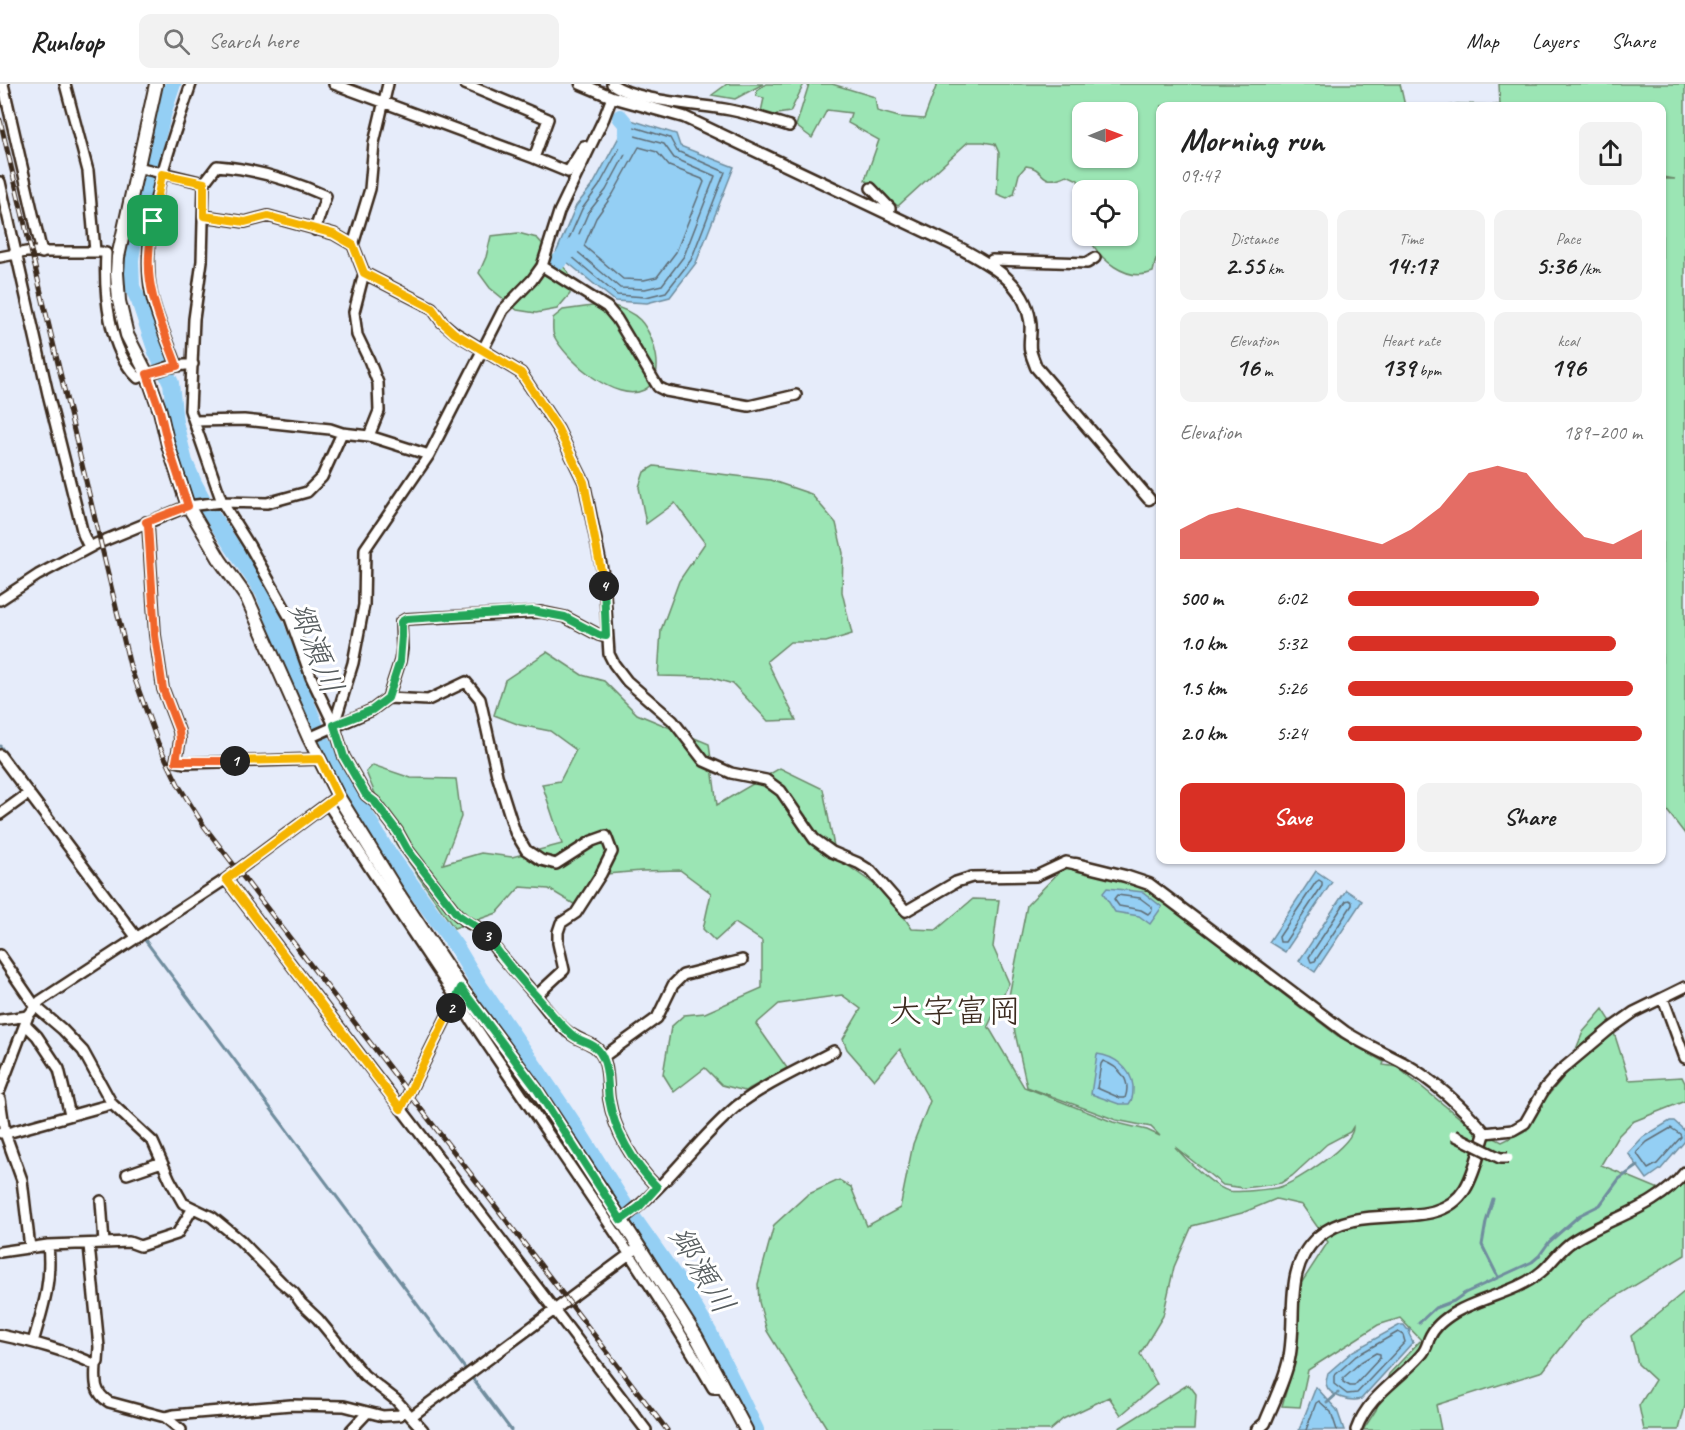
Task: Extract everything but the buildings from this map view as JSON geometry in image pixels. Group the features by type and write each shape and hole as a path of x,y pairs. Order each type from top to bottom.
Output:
{"main road":[{"path":"156,84 118,257 119,301 127,335 147,374 160,411 168,445 188,506 220,560 247,598 311,737 333,800 396,890 458,993 536,1088 624,1218 635,1250 696,1336 746,1430"}],"street":[{"path":"3,84 42,253"},
{"path":"65,84 88,171 95,251"},
{"path":"173,366 149,279 149,253 162,174 191,84"},
{"path":"334,84 568,172 600,120 604,118"},
{"path":"369,436 379,411 378,383 357,335 354,312 364,273 353,245 370,189 374,144 388,84"},
{"path":"465,84 548,119 534,158"},
{"path":"581,84 612,96 684,117 956,246 988,264 1013,285 1025,299 1031,322 1030,348 1036,367 1149,499"},
{"path":"612,84 658,100 734,111 789,126"},
{"path":"334,725 353,663 364,605 365,549 429,456 503,310 532,280 542,266 559,212 604,118 612,96"},
{"path":"315,230 326,196 297,183 242,168 217,166 204,183 202,261 194,319 190,410 222,502 290,618 311,677 334,725 344,757 366,795 375,802 397,831 407,849 457,914 481,929 498,952 573,1036 591,1043 603,1057 609,1098 618,1129 644,1174 657,1187"},
{"path":"137,167 204,183"},
{"path":"0,182 48,394 83,534 89,547"},
{"path":"871,188 888,204 889,214"},
{"path":"204,216 245,222 268,216 334,234 353,245"},
{"path":"0,256 17,252 95,251 118,257"},
{"path":"106,254 105,280 113,330 120,352 131,372 138,378 173,366 192,364"},
{"path":"988,264 992,260 1087,263 1095,258"},
{"path":"542,266 607,307 617,319 658,387 666,391 748,406 796,395"},
{"path":"364,273 432,308 454,333 521,373 558,429 584,482 604,579 609,654 627,681 673,721 699,758 706,764 723,771 760,778 776,786 782,791 814,839 832,852 871,871 906,911 956,882 972,877 1026,878 1036,876 1066,862 1149,884 1345,1032 1373,1049 1405,1064 1469,1114 1485,1133"},
{"path":"194,421 280,422 330,429 342,433 369,436 429,456"},
{"path":"0,600 38,575 89,547 188,506 222,502 267,503 308,492 322,477 342,433"},
{"path":"146,522 155,635 163,689 179,731 180,740 176,761 184,763 320,759"},
{"path":"311,737 372,710 388,698 400,661 401,622 406,619 533,611 565,617 599,635 606,636"},
{"path":"388,698 428,700 466,682 480,699 497,775 515,832 526,850 541,860 556,864 592,841 606,836 612,852 602,874 576,913 561,923 558,932 564,970 536,996"},
{"path":"0,755 141,935"},
{"path":"0,814 29,793"},
{"path":"0,1090 26,1020 35,1006 226,879 333,800"},
{"path":"226,879 646,1430"},
{"path":"0,955 35,1006 83,1051 112,1104 153,1142 183,1203 212,1217 240,1240 318,1319 364,1375 409,1413 423,1430"},
{"path":"603,1057 657,1018 673,985 684,975 742,960"},
{"path":"1485,1133 1513,1130 1525,1123 1545,1088 1560,1071 1620,1021 1685,987"},
{"path":"165,1417 291,1405 344,1406 383,1416 409,1413 469,1374 635,1250 458,993 401,1109"},
{"path":"1663,998 1685,1058"},
{"path":"0,1020 26,1020"},
{"path":"26,1020 59,1069 70,1115"},
{"path":"624,1218 639,1207 709,1132 738,1105 834,1051"},
{"path":"0,1099 2,1133 22,1180 30,1248"},
{"path":"2,1133 112,1104"},
{"path":"1257,1430 1264,1423 1289,1360 1295,1277 1310,1247 1318,1237 1346,1221 1362,1217 1430,1213 1444,1209 1454,1202 1465,1189 1485,1133"},
{"path":"1454,1135 1500,1158 1508,1158"},
{"path":"127,1174 162,1162"},
{"path":"1356,1430 1368,1407 1423,1353 1439,1323 1470,1305 1540,1273 1573,1241 1657,1198 1676,1183 1685,1172"},
{"path":"101,1200 104,1243"},
{"path":"0,1252 48,1245 129,1242 140,1246 177,1234 193,1208"},
{"path":"33,1342 48,1293 50,1266 48,1245"},
{"path":"89,1245 99,1347 95,1385 102,1397 109,1402 165,1417 181,1430"},
{"path":"0,1335 33,1342 96,1365"},
{"path":"351,1430 367,1413"}],"green space":[{"path":"727,84 763,84 735,99 712,95"},
{"path":"766,84 804,84 790,112 777,114 772,118 765,117 761,112 764,98 756,96 757,90"},
{"path":"809,84 832,84 875,97 877,111 899,117 924,119 937,84 1400,84 1404,102 1156,102 1156,259 1153,272 1143,275 1123,272 1114,267 1094,246 1138,246 1138,180 1078,180 1067,175 1051,179 1033,167 1026,166 1019,174 1014,194 1007,198 997,194 999,153 995,144 968,142 898,206 865,180 879,140 848,123 851,113 827,110 812,138 796,126"},
{"path":"1499,84 1685,84 1685,834 1666,809 1666,179 1675,179 1666,178 1666,102 1500,102"},
{"path":"518,233 537,238 569,273 570,294 557,309 536,313 517,310 490,288 479,273 491,236"},
{"path":"607,304 625,310 636,317 650,335 657,366 651,384 644,390 633,393 606,385 569,357 554,336 553,318 563,310"},
{"path":"654,466 770,480 811,494 836,523 843,553 842,592 852,634 826,642 790,642 767,661 796,720 768,721 733,684 709,677 658,676 661,630 679,581 705,543 675,503 646,524 639,487 644,472"},
{"path":"547,652 582,675 604,681 637,714 709,744 717,805 780,768 823,789 836,857 889,895 912,929 936,930 973,899 999,900 993,947 1009,983 988,1026 1024,1087 1113,1122 1147,1130 1160,1136 1151,1127 1116,1120 1027,1087 1008,1001 1027,905 1063,868 1107,876 1148,891 1338,1036 1384,1062 1383,1065 1397,1067 1470,1126 1502,1142 1527,1130 1545,1099 1566,1074 1583,1032 1603,1009 1610,1020 1629,1080 1682,1077 1685,1083 1685,1101 1632,1122 1618,1136 1601,1165 1671,1194 1685,1178 1685,1255 1607,1302 1583,1320 1543,1371 1436,1405 1441,1430 1363,1430 1376,1410 1389,1374 1421,1340 1400,1318 1378,1325 1308,1370 1300,1407 1282,1406 1296,1357 1300,1285 1328,1242 1302,1205 1276,1199 1242,1213 1192,1226 1174,1267 1163,1316 1140,1354 1157,1384 1121,1415 1109,1397 1063,1419 1050,1430 828,1430 767,1331 759,1302 758,1284 774,1225 807,1195 839,1180 851,1187 867,1226 900,1208 913,1144 930,1101 900,1049 874,1080 847,1049 843,1039 861,1009 842,995 779,1004 756,1024 787,1068 745,1091 722,1085 705,1068 674,1092 663,1074 671,1027 684,1015 705,1013 762,988 762,941 735,923 715,941 703,929 711,893 680,870 606,874 582,909 549,889 520,887 497,913 454,928 396,844 366,772 373,765 411,778 456,779 461,817 443,864 481,853 512,857 562,844 542,784 560,781 576,750 550,731 520,725 494,715 505,680","holes":["1353,1127 1351,1135 1335,1153 1288,1184 1276,1188 1246,1191 1229,1191 1215,1184 1175,1147 1223,1185 1243,1188 1281,1183 1327,1144 1350,1132"]},
{"path":"1685,1291 1685,1406 1679,1430 1644,1430 1639,1406 1655,1380 1638,1364 1631,1336"},
{"path":"1187,1385 1196,1394 1194,1430 1116,1430"}],"water":[{"path":"631,120 676,134 680,146 734,167 696,263 670,297 647,303 615,301 556,253 576,206 594,183 626,124"},
{"path":"1316,871 1332,882 1285,952 1269,942"},
{"path":"1107,888 1143,892 1162,907 1150,924 1139,916 1115,912 1103,893"},
{"path":"1346,890 1362,901 1315,972 1299,961"},
{"path":"1097,1054 1115,1060 1129,1074 1132,1080 1133,1096 1129,1104 1119,1104 1091,1094"},
{"path":"1670,1121 1674,1121 1684,1130 1685,1141 1661,1169 1647,1179 1628,1153 1643,1137"},
{"path":"1400,1325 1410,1330 1409,1334 1413,1342 1361,1399 1346,1399 1331,1392 1326,1384 1328,1373 1353,1351"},
{"path":"1316,1387 1337,1410 1344,1430 1299,1430"}],"waterway":[{"name":"郷瀬川","path":"173,84 138,212 131,260 132,287 156,352 171,383 175,422 185,462 194,483 210,513 263,592 320,737 385,848 457,948 628,1210 685,1291 709,1332 756,1430"},
{"path":"620,117 626,124 628,146"},
{"path":"557,263 577,242"},
{"path":"0,746 511,1430"},
{"path":"1419,1323 1435,1308 1454,1301 1465,1293 1532,1262 1549,1242 1580,1215 1600,1205 1619,1179 1638,1166"},
{"path":"1493,1199 1482,1245 1498,1277"},
{"path":"1327,1403 1338,1393"}],"railway":[{"path":"0,120 130,666 158,743 179,786 204,826 667,1430"}],"district":[{"name":"大字富岡","path":"955,1011"}],"route":[{"path":"162,174 204,183 204,216 245,222 268,216 334,234 353,245 364,273 432,308 454,333 521,373 558,429 576,462 584,482 604,579 606,636 599,635 565,617 533,611 406,619 401,622 400,661 388,698 372,710 334,725 344,757 366,795 375,802 397,831 407,849 457,914 481,929 526,986 556,1019 573,1036 591,1043 603,1057 609,1098 621,1137 644,1174 657,1187 639,1207 621,1220 536,1088 461,988 401,1109 226,879 338,796 320,759 184,763 176,761 180,740 179,731 163,689 155,635 146,522 188,506 147,374 177,366 154,302 149,279 153,221 162,174"}]}
